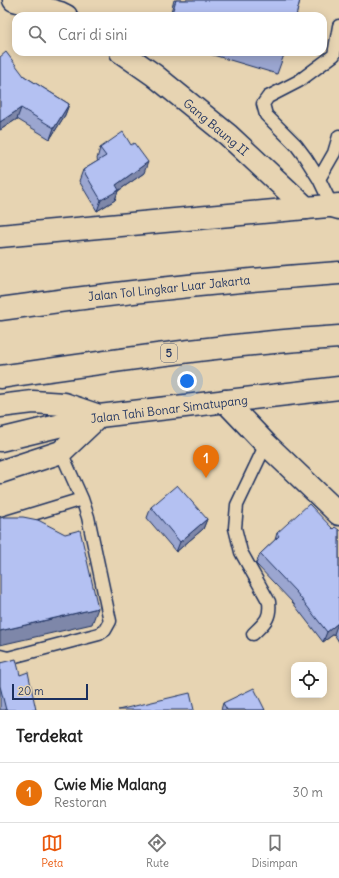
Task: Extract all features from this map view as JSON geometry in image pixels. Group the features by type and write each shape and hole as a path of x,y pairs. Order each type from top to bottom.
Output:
{"main road":[{"path":"14,0 56,12"},
{"name":"Gang Baung II","path":"127,56 154,75 228,135 306,208"},
{"path":"0,236 337,206"},
{"name":"Jalan Tol Lingkar Luar Jakarta","path":"0,309 93,296 243,280 339,273"},
{"name":"5","path":"0,377 143,356 288,340 339,337"},
{"name":"Jalan Tahi Bonar Simatupang","path":"0,440 99,416 339,388"},
{"path":"0,406 33,402 64,404 99,416 61,452 0,472"},
{"path":"225,402 266,444 339,514"}],"lane":[{"path":"337,206 296,145 266,115 263,104 268,97 299,81 336,58 339,26"},
{"path":"319,179 334,154 339,136"},
{"path":"253,634 268,618 270,610 269,602 242,552 235,528 235,517 237,505 266,444"},
{"path":"0,656 8,658 99,634 105,630 110,621 88,517 82,499 61,452"},
{"path":"0,524 82,499"}],"building":[{"path":"176,0 300,0 297,12 172,12"},
{"path":"6,52 24,76 69,104 54,128 21,108 0,122 0,57"},
{"path":"123,132 131,145 134,143 148,162 116,185 119,190 101,200 83,170 106,156 100,148"},
{"path":"177,485 207,519 180,542 151,507"},
{"path":"309,504 333,529 335,527 339,530 339,626 338,623 327,632 296,592 260,554 279,536 277,533"},
{"path":"23,517 38,520 65,534 80,530 98,608 0,631 0,518"},
{"path":"16,659 20,675 28,672 36,710 6,710 0,686 0,663"},
{"path":"254,688 265,710 227,710 223,703"},
{"path":"190,693 194,710 118,710"}],"place":[{"name":"Cwie Mie Malang","path":"206,478"}]}
